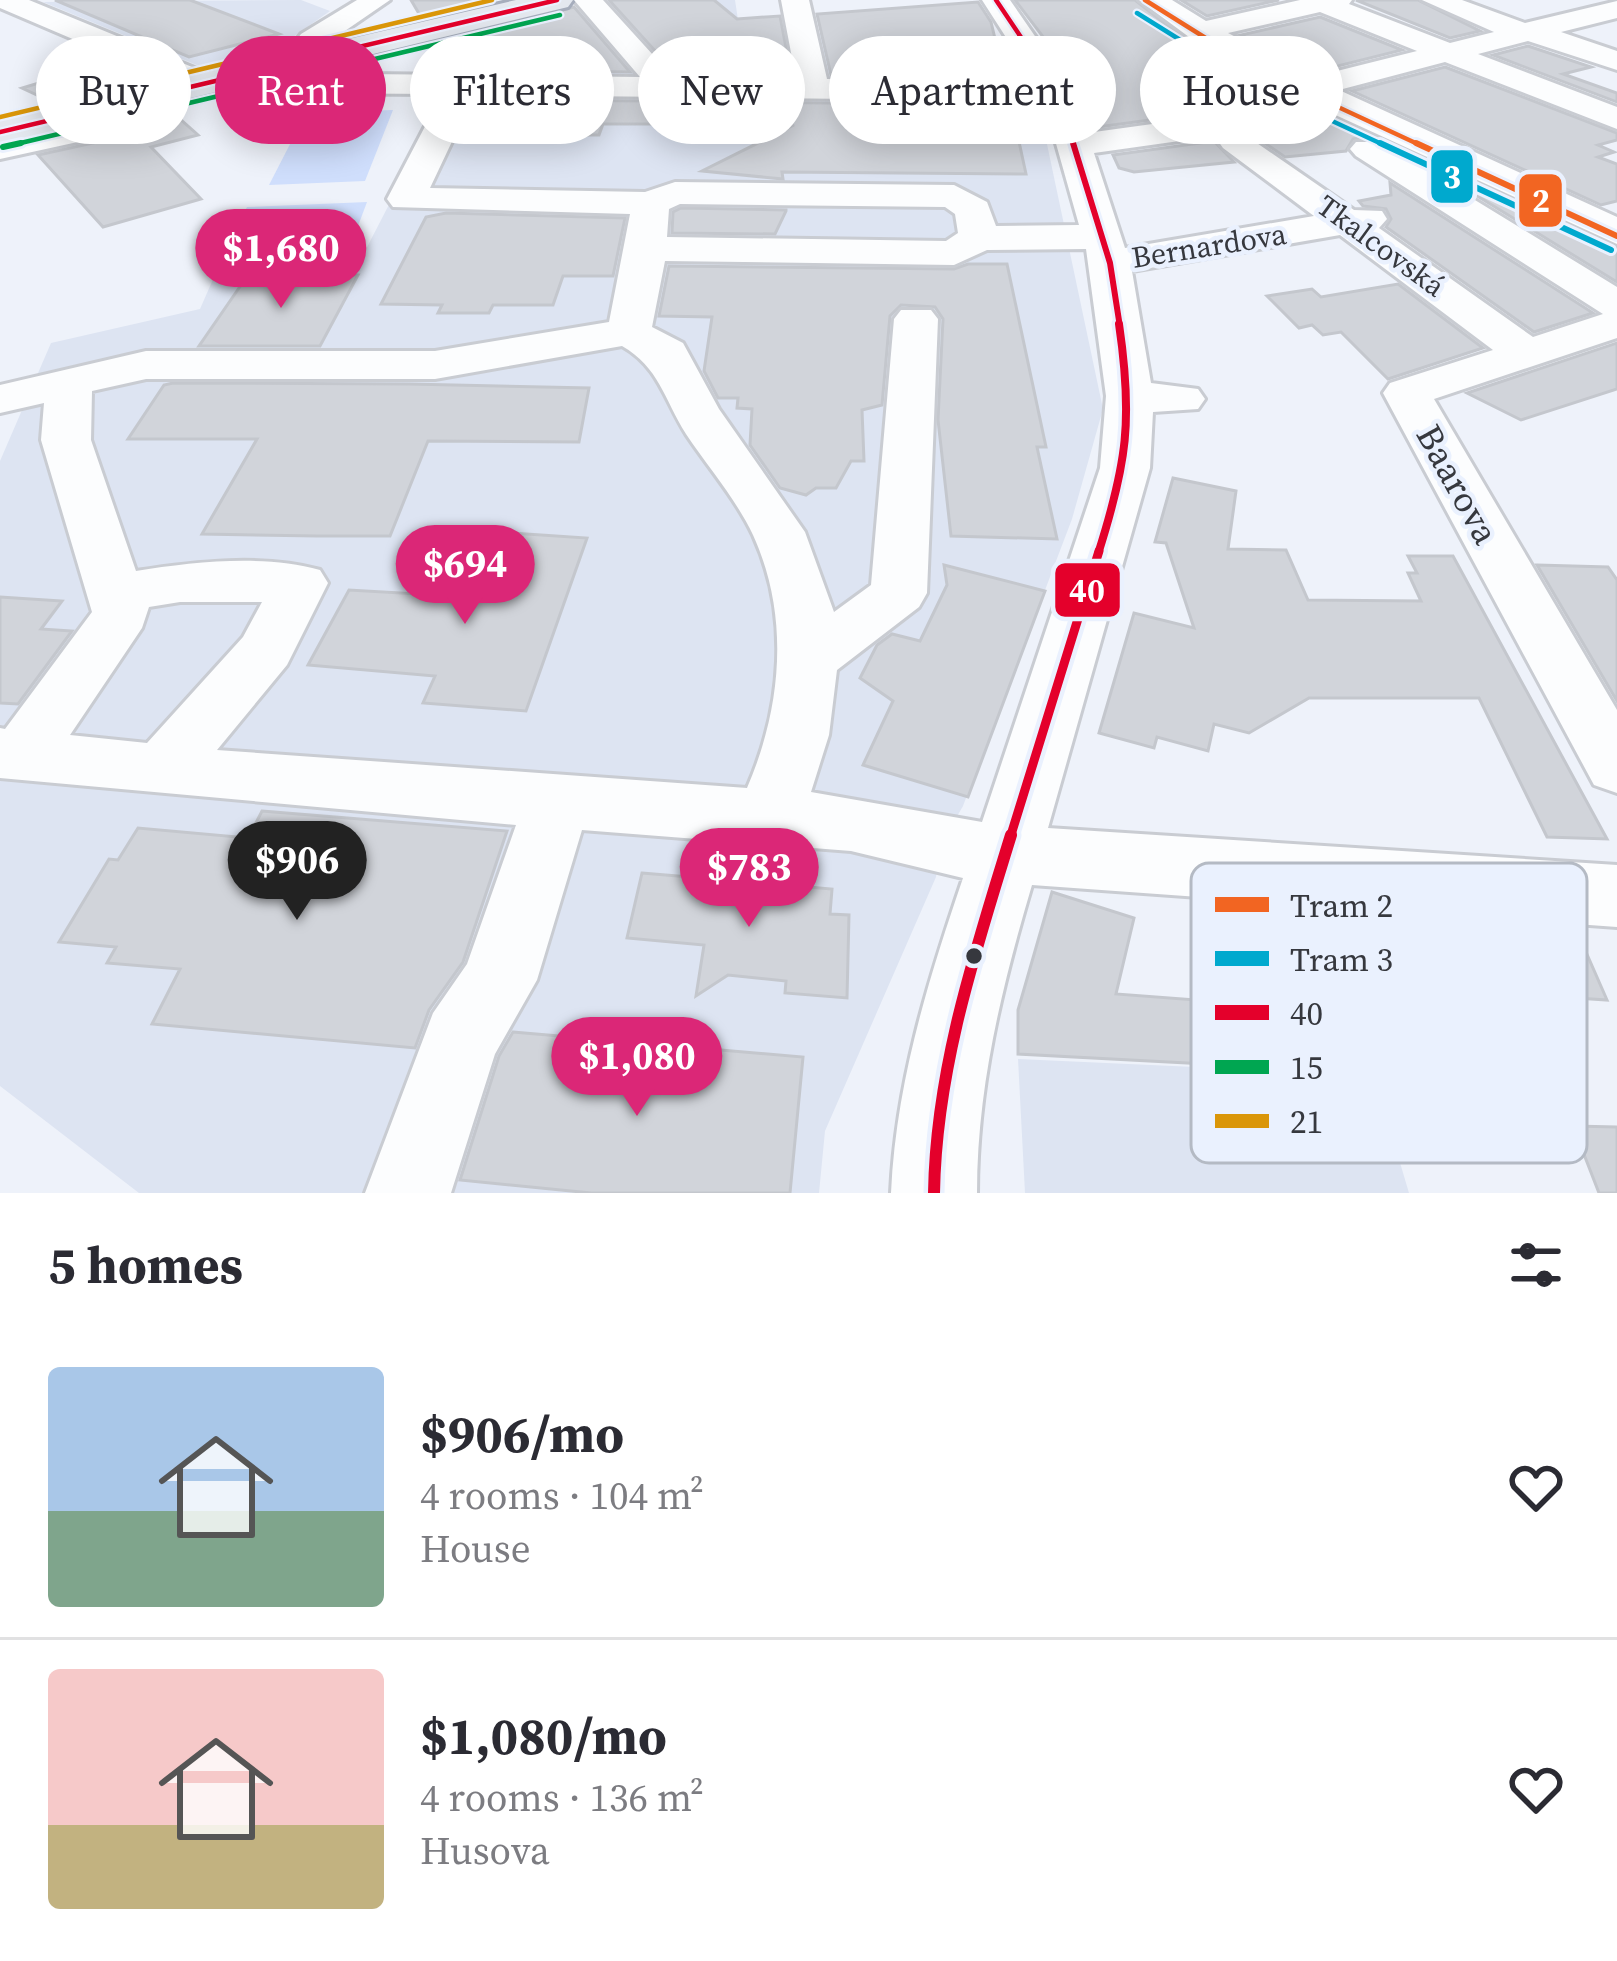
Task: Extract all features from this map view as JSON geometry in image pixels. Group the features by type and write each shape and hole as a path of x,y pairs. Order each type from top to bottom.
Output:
{"main road":[{"path":"386,40 557,0"},
{"path":"191,86 215,80"},
{"path":"0,132 36,123"}],"street":[{"path":"5,0 83,36"},
{"path":"318,36 376,0"},
{"path":"588,0 638,56"},
{"path":"795,0 814,91"},
{"path":"996,0 1020,36"},
{"path":"1153,0 1207,36"},
{"path":"1436,0 1617,61"},
{"path":"1199,31 1325,1 1617,119"},
{"path":"1343,92 1446,52 1617,9"},
{"path":"805,91 829,91"},
{"path":"1343,113 1614,228"},
{"path":"1343,121 1448,200 1617,304"},
{"path":"934,1193 935,1142 959,1000 1125,468 1156,398 1072,146 1140,134"},
{"path":"0,148 36,141"},
{"path":"434,144 406,199 669,189 954,196 974,211 978,238"},
{"name":"Tkalcovská","path":"1239,144 1526,353"},
{"path":"629,329 647,250 669,189"},
{"name":"Bernardova","path":"647,250 953,253 978,238 1106,250 1351,223 1448,200"},
{"path":"811,659 899,593 916,319"},
{"name":"Baarova","path":"1617,325 1407,393 1617,767"},
{"path":"0,399 146,364 435,365 629,329"},
{"path":"381,331 629,329 667,353 687,403 753,492 797,566 811,659 796,754 768,817"},
{"path":"11,753 122,614 66,440 69,384"},
{"path":"117,592 180,583 300,583 266,650 163,769"},
{"path":"11,753 851,823 940,846 1191,867"},
{"path":"408,1193 461,1039 499,980 557,802"},
{"path":"1587,894 1617,896"}],"shaded area":[{"path":"301,0 330,11 294,36 215,36 214,72 191,63 191,36 126,36 43,2"},
{"path":"611,0 735,0 740,33 858,33 829,36 829,144 1047,144 1103,409 1072,519 963,806 940,846 936,877 825,1131 819,1193 139,1193 0,1086 0,461 51,343 200,309 221,261 363,255 420,144 614,144 614,36 471,36 578,13"},
{"path":"290,144 380,144 365,181 269,185"},
{"path":"367,202 355,234 230,239 247,207"},
{"path":"1018,1059 1191,1067 1191,1163 1400,1163 1409,1193 1025,1193"}],"building":[{"path":"55,0 190,0 279,34 215,36 215,50 191,56 191,36 140,36"},
{"path":"411,0 496,0 421,17"},
{"path":"609,0 714,0 737,19 780,16 784,36 642,36"},
{"path":"1015,0 1135,0 1181,36 1140,36 1140,121 1116,125 1116,36 1042,36"},
{"path":"1181,0 1279,0 1207,16"},
{"path":"1356,0 1418,0 1480,31 1450,38"},
{"path":"978,2 994,36 829,36 829,66 817,14"},
{"path":"574,7 599,36 464,36"},
{"path":"1320,17 1402,50 1343,65 1343,36 1241,35"},
{"path":"1528,46 1591,67 1563,74 1617,93 1617,102 1493,55"},
{"path":"614,53 630,72 614,72"},
{"path":"1445,67 1617,133 1617,140 1598,145 1614,152 1598,157 1617,164 1617,201 1601,205 1352,91"},
{"path":"614,101 638,101 638,124 614,124"},
{"path":"805,103 829,103 829,144 1019,144 1026,174 782,172 783,179 702,171 756,144 805,144"},
{"path":"1343,123 1374,137 1353,139 1346,151 1285,157 1266,144 1343,144"},
{"path":"88,144 163,144 151,147 201,199 103,227 38,155"},
{"path":"1217,144 1234,162 1134,172 1119,168 1113,155"},
{"path":"1404,151 1617,248 1617,282"},
{"path":"1390,183 1593,313 1534,332 1386,227 1391,219 1386,209 1363,206 1359,201 1391,195"},
{"path":"681,208 786,211 775,234 672,233 673,212"},
{"path":"446,213 625,218 613,276 563,276 553,305 493,305 489,313 438,313 442,305 381,304 426,217"},
{"path":"968,264 1007,264 1046,447 1037,447 1057,539 951,536 938,420 943,319 935,307 901,305 890,316 882,405 862,410 864,461 851,461 836,488 816,488 806,495 780,488 750,445 752,409 737,408 738,398 718,398 704,371 712,317 659,316 669,266 954,269"},
{"path":"248,275 358,275 320,346 199,346"},
{"path":"1398,284 1483,348 1388,379 1341,332 1323,335 1312,325 1299,328 1267,296 1312,289 1321,297"},
{"path":"1617,343 1617,389 1521,420 1467,393"},
{"path":"164,385 589,388 579,442 428,441 390,536 317,536 202,534 257,439 128,439"},
{"path":"1173,478 1236,491 1228,549 1286,550 1308,600 1421,601 1408,573 1417,573 1408,556 1453,556 1607,839 1547,837 1479,698 1309,698 1249,733 1214,724 1208,751 1157,737 1154,748 1099,733 1134,613 1194,628 1166,543 1155,542"},
{"path":"498,532 587,538 526,711 423,703 435,676 308,665 349,590 470,597"},
{"path":"944,565 1045,591 968,797 863,765 893,701 860,678 877,645 892,634 920,641 947,585"},
{"path":"1537,565 1608,567 1617,580 1617,701"},
{"path":"0,597 62,601 41,629 72,631 18,704 0,703"},
{"path":"262,811 507,831 463,962 429,1010 415,1048 152,1024 180,969 107,963 116,947 59,942 109,859 118,860 138,828 248,838"},
{"path":"642,873 832,889 830,914 849,915 847,998 785,993 786,981 728,975 696,996 704,945 627,938"},
{"path":"1052,892 1134,918 1116,994 1191,1000 1191,1063 1018,1054 1018,1010"},
{"path":"1587,954 1607,1000 1587,999"},
{"path":"513,1032 803,1057 790,1193 591,1193 460,1180 499,1056"},
{"path":"1587,1126 1617,1127 1617,1193 1599,1193 1587,1162"}],"tram line":[{"name":"2","path":"1145,0 1252,67 1617,236"},
{"name":"3","path":"1137,13 1246,81 1611,250"}],"transit line":[{"name":"21","path":"0,117 492,0"},
{"name":"40","path":"0,132 557,0"},
{"name":"40","path":"934,1193 935,1142 960,1000 1125,468 1130,396 1110,263 1057,91 996,0"},
{"name":"15","path":"3,147 560,15"}]}
